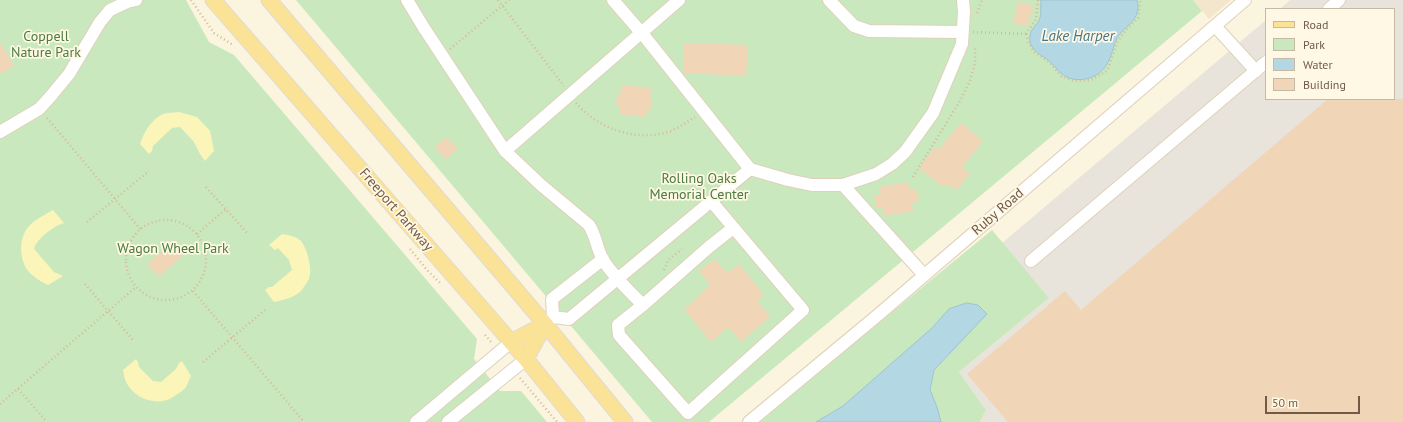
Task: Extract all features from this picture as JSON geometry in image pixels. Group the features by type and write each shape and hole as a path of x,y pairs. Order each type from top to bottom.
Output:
{"main road":[{"name":"Freeport Parkway","path":"214,0 526,359 577,422"},
{"path":"269,0 549,321 625,422"},
{"path":"511,342 549,321"},
{"path":"526,359 549,321"}],"street":[{"path":"0,132 39,108 69,74 100,22 110,10 127,2 136,0"},
{"path":"407,0 504,151 541,185 589,225 595,235 603,258 617,279 643,305"},
{"path":"613,0 750,169 788,180 812,184 843,185 876,174 892,164 904,152 933,113 962,44 964,12 963,0"},
{"path":"504,151 679,0"},
{"path":"829,0 854,26 869,31 963,32"},
{"name":"Ruby Road","path":"749,422 924,275 1245,0"},
{"path":"1330,8 1340,0"},
{"path":"1215,26 1256,71"},
{"path":"1031,262 1265,63"},
{"path":"603,258 552,300 549,321 569,319 750,169"},
{"path":"843,185 924,275"},
{"path":"711,201 803,310 688,414 619,335 618,325 733,228"},
{"path":"416,422 511,342"},
{"path":"448,422 526,359"}],"path":[{"path":"498,0 580,107 596,121 614,130 632,135 655,134 671,131 704,111"},
{"path":"442,56 510,0"},
{"path":"1038,0 1036,19 1026,34 1028,43 1033,51 1050,63 1061,76 1074,82 1092,80 1107,71 1118,41 1125,31 1138,18 1139,0"},
{"path":"963,32 1026,34"},
{"path":"39,108 141,230"},
{"path":"87,222 148,170"},
{"path":"206,187 248,234"},
{"path":"197,234 226,209"},
{"path":"167,220 185,225 197,234 204,245 206,264 205,273 200,282 192,291 180,298 163,300 154,299 146,295 136,286 129,276 126,260 130,243 141,230 149,224 167,220"},
{"path":"672,234 682,249 695,260"},
{"path":"85,284 133,340"},
{"path":"0,404 136,286"},
{"path":"192,291 304,422"},
{"path":"203,362 265,310"},
{"path":"512,369 557,422"},
{"path":"18,389 47,422"}],"shaded area":[{"path":"1193,0 1231,0 1209,19"},
{"path":"1290,0 1403,0 1403,422 980,422 986,410 959,372 1049,298 1002,243 1265,21 1265,100 1395,100 1395,8 1281,8"}],"green space":[{"name":"Wagon Wheel Park","path":"0,0 186,0 209,42 234,55 477,339 474,359 500,391 521,391 547,422 0,422"},
{"name":"Rolling Oaks Memorial Center","path":"296,0 1193,0 1202,11 709,422 652,422"},
{"path":"992,230 1049,298 959,372 986,410 980,422 758,422"}],"sand":[{"path":"179,112 197,117 210,131 214,151 205,161 194,142 180,127 172,128 153,146 152,151 149,154 140,144 146,131 155,120 165,113"},
{"path":"53,210 64,223 46,233 34,249 54,272 63,276 48,285 33,276 28,271 22,257 21,246 26,229 38,219"},
{"path":"282,234 296,238 303,243 309,259 310,275 300,292 294,296 274,302 265,290 272,287 292,270 289,260 278,248 275,250 269,245"},
{"path":"136,359 139,367 153,381 161,382 176,369 182,361 191,376 187,386 170,399 163,401 148,400 142,397 130,388 126,382 123,370"}],"water":[{"name":"Lake Harper","path":"1041,0 1137,0 1138,7 1135,17 1117,38 1109,61 1103,69 1093,77 1080,80 1062,74 1032,47 1030,34 1041,16"},
{"path":"967,303 978,305 987,314 934,370 930,390 941,422 816,422 843,406 932,328 949,309"}],"building":[{"path":"1018,2 1033,5 1028,26 1013,23"},
{"path":"0,42 14,66 0,74"},
{"path":"684,43 748,45 746,76 684,73"},
{"path":"622,85 651,88 651,109 647,109 646,117 619,114 620,105 616,105 618,93 621,93"},
{"path":"1403,99 1403,422 1008,422 967,374 1065,291 1081,310 1327,100"},
{"path":"961,123 983,141 962,167 970,174 956,190 949,185 945,186 939,184 919,168 936,146 939,149"},
{"path":"447,137 458,149 446,159 435,147"},
{"path":"908,182 910,190 916,188 919,201 912,203 913,211 884,216 882,208 876,208 874,196 881,194 879,187"},
{"path":"175,239 187,252 159,277 147,264"},
{"path":"715,259 726,272 729,270 730,272 739,264 764,295 757,301 770,317 741,342 730,328 728,330 727,328 711,342 684,309 700,296 699,295 710,285 699,271"}],"park label":[{"name":"Coppell Nature Park","path":"46,46"}]}
